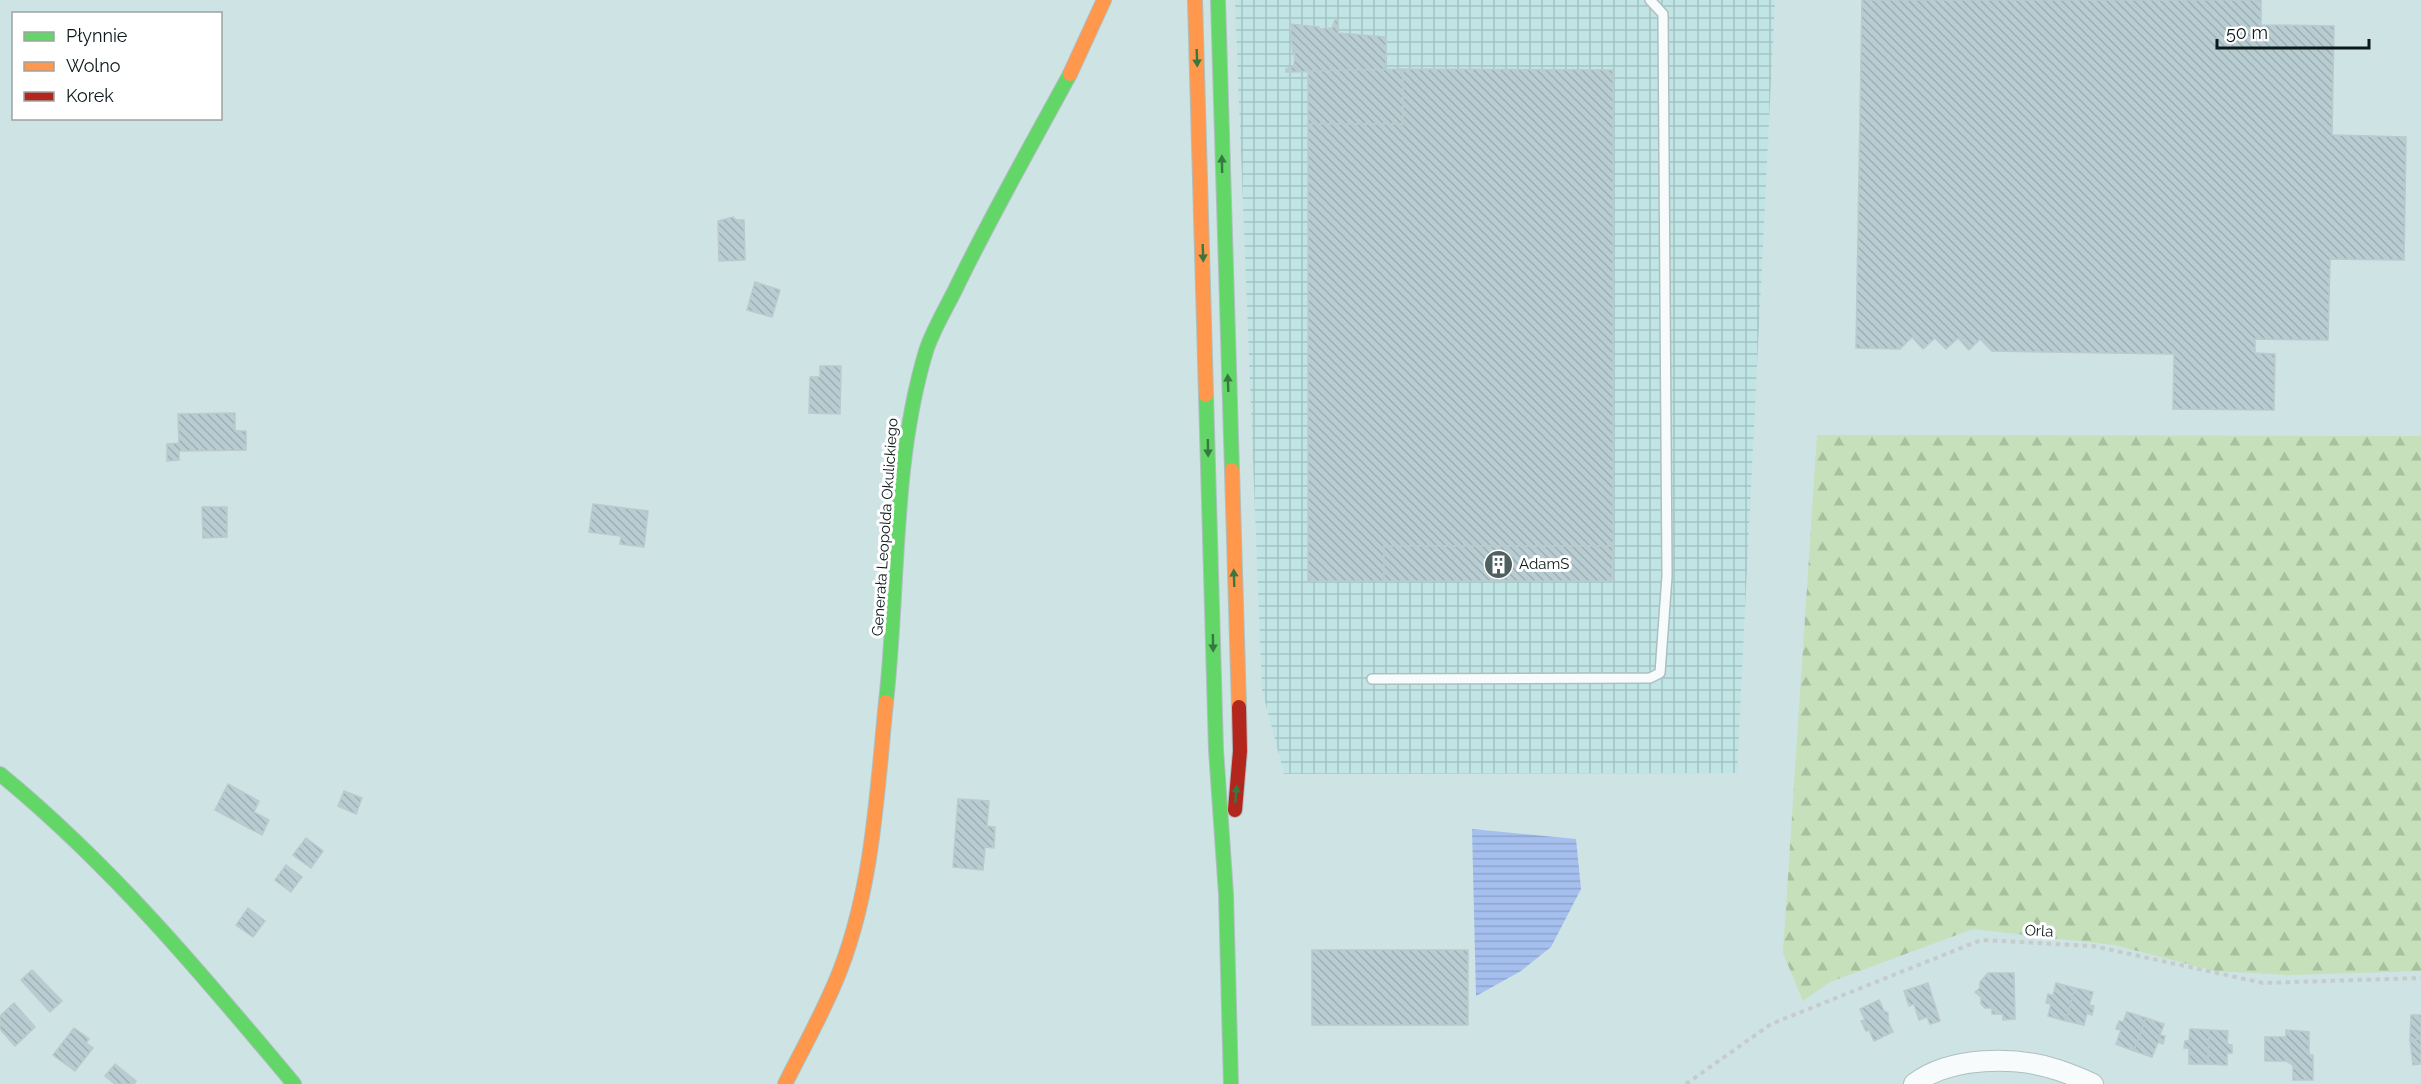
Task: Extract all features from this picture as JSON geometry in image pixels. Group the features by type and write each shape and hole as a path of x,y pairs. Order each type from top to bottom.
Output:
{"main road":[{"name":"Generała Leopolda Okulickiego","path":"785,1084 841,969 861,903 892,648 892,608 909,418 927,349 968,263 1071,72 1104,0"},
{"path":"1195,0 1216,750 1226,894 1231,1084"},
{"path":"1218,0 1240,751 1226,894"},
{"path":"0,774 60,823 112,874 294,1084"}],"street":[{"path":"1914,1084 1923,1077 1958,1063 2007,1061 2057,1069 2093,1084"}],"lane":[{"path":"1372,680 1650,678 1660,673 1667,576 1663,14 1650,0"}],"path":[{"name":"Orla","path":"1686,1084 1772,1024 1981,940 2093,946 2263,983 2421,978"}],"shaded area":[{"path":"1235,0 1775,0 1737,773 1284,774 1262,690"}],"green space":[{"path":"1817,435 2421,436 2421,971 2289,975 2215,971 2114,945 1973,929 1830,982 1803,1001 1783,953"}],"water":[{"path":"1472,829 1576,839 1581,889 1551,947 1521,971 1476,996"}],"building":[{"path":"1862,0 2261,0 2261,25 2334,26 2332,135 2406,137 2404,260 2330,259 2328,340 2255,339 2255,353 2275,354 2274,410 2173,409 2174,354 1992,351 1980,339 1969,350 1958,338 1946,349 1935,338 1923,349 1912,337 1900,349 1856,348"},
{"path":"1335,20 1338,20 1338,33 1386,37 1386,70 1286,72 1286,69 1294,66 1295,52 1293,53 1290,24 1319,27 1319,29 1332,28"},
{"path":"1403,69 1403,124 1308,124 1308,71"},
{"path":"1403,69 1613,70 1613,546 1384,546 1384,581 1308,581 1308,124 1403,124"},
{"path":"733,217 736,220 744,220 745,260 719,261 718,221"},
{"path":"755,282 780,290 772,317 747,310"},
{"path":"820,366 841,366 840,414 809,413 810,377 820,377"},
{"path":"235,413 235,431 246,431 246,450 179,451 179,460 167,461 167,444 179,443 178,414"},
{"path":"593,504 648,511 644,547 620,544 621,536 589,532"},
{"path":"202,507 227,507 227,537 203,538"},
{"name":"AdamS","path":"1384,546 1613,546 1612,581 1384,581"},
{"path":"228,784 259,801 254,812 269,820 262,835 215,810"},
{"path":"344,791 362,798 356,814 338,806"},
{"path":"958,799 989,801 987,826 995,827 994,848 985,847 983,870 953,867"},
{"path":"306,838 323,851 311,868 293,855"},
{"path":"286,865 302,877 291,892 275,880"},
{"path":"248,908 265,921 253,937 236,925"},
{"path":"1312,950 1468,950 1468,1025 1312,1025"},
{"path":"32,970 62,1001 50,1012 21,980"},
{"path":"1988,973 2014,973 2015,1019 2003,1020 2003,1014 1992,1014 1992,1008 1985,1008 1981,1004 1981,997 1975,992 1980,988 1980,982"},
{"path":"1928,983 1940,1021 1930,1024 1927,1017 1919,1020 1914,1004 1909,1006 1904,991"},
{"path":"2056,983 2075,988 2066,1021 2048,1016 2051,1004 2046,1003 2048,994 2053,996"},
{"path":"2075,988 2093,992 2089,1005 2094,1006 2092,1015 2087,1013 2084,1025 2066,1021"},
{"path":"1879,1000 1884,1011 1888,1013 1888,1021 1893,1032 1874,1041 1869,1030 1866,1031 1861,1021 1865,1020 1860,1009"},
{"path":"14,1003 35,1027 15,1046 0,1029 0,1016"},
{"path":"2127,1012 2146,1018 2134,1051 2116,1044 2121,1030 2116,1029 2119,1021 2123,1022"},
{"path":"2411,1015 2421,1015 2421,1039 2410,1040"},
{"path":"2146,1018 2164,1024 2160,1035 2165,1036 2163,1044 2158,1042 2152,1057 2134,1051"},
{"path":"74,1028 89,1039 86,1043 93,1048 75,1071 53,1055"},
{"path":"2190,1029 2209,1030 2208,1064 2189,1064 2189,1048 2184,1048 2185,1041 2189,1041"},
{"path":"2209,1030 2228,1031 2227,1044 2232,1045 2232,1053 2227,1053 2227,1065 2208,1064"},
{"path":"2286,1030 2309,1032 2309,1055 2313,1055 2313,1080 2293,1080 2293,1065 2286,1061 2265,1061 2265,1037 2286,1037"},
{"path":"2421,1039 2421,1064 2413,1065 2410,1040"},
{"path":"115,1064 136,1081 134,1084 115,1084 105,1076"}],"traffic: fast":[{"path":"1218,0 1232,470"},
{"path":"886,702 898,525 907,437 926,351 936,326 984,232 1070,74"},
{"path":"1206,395 1216,750 1226,894 1231,1084"},
{"path":"0,774 80,845 118,883 190,962 294,1084"}],"traffic: slow":[{"path":"1070,74 1104,0"},
{"path":"1195,0 1206,395"},
{"path":"1232,470 1239,707"},
{"path":"785,1084 829,998 852,936 872,837 886,702"}],"traffic: jam":[{"path":"1235,810 1240,751 1239,707"}],"place":[{"name":"AdamS","path":"1498,564"}]}
